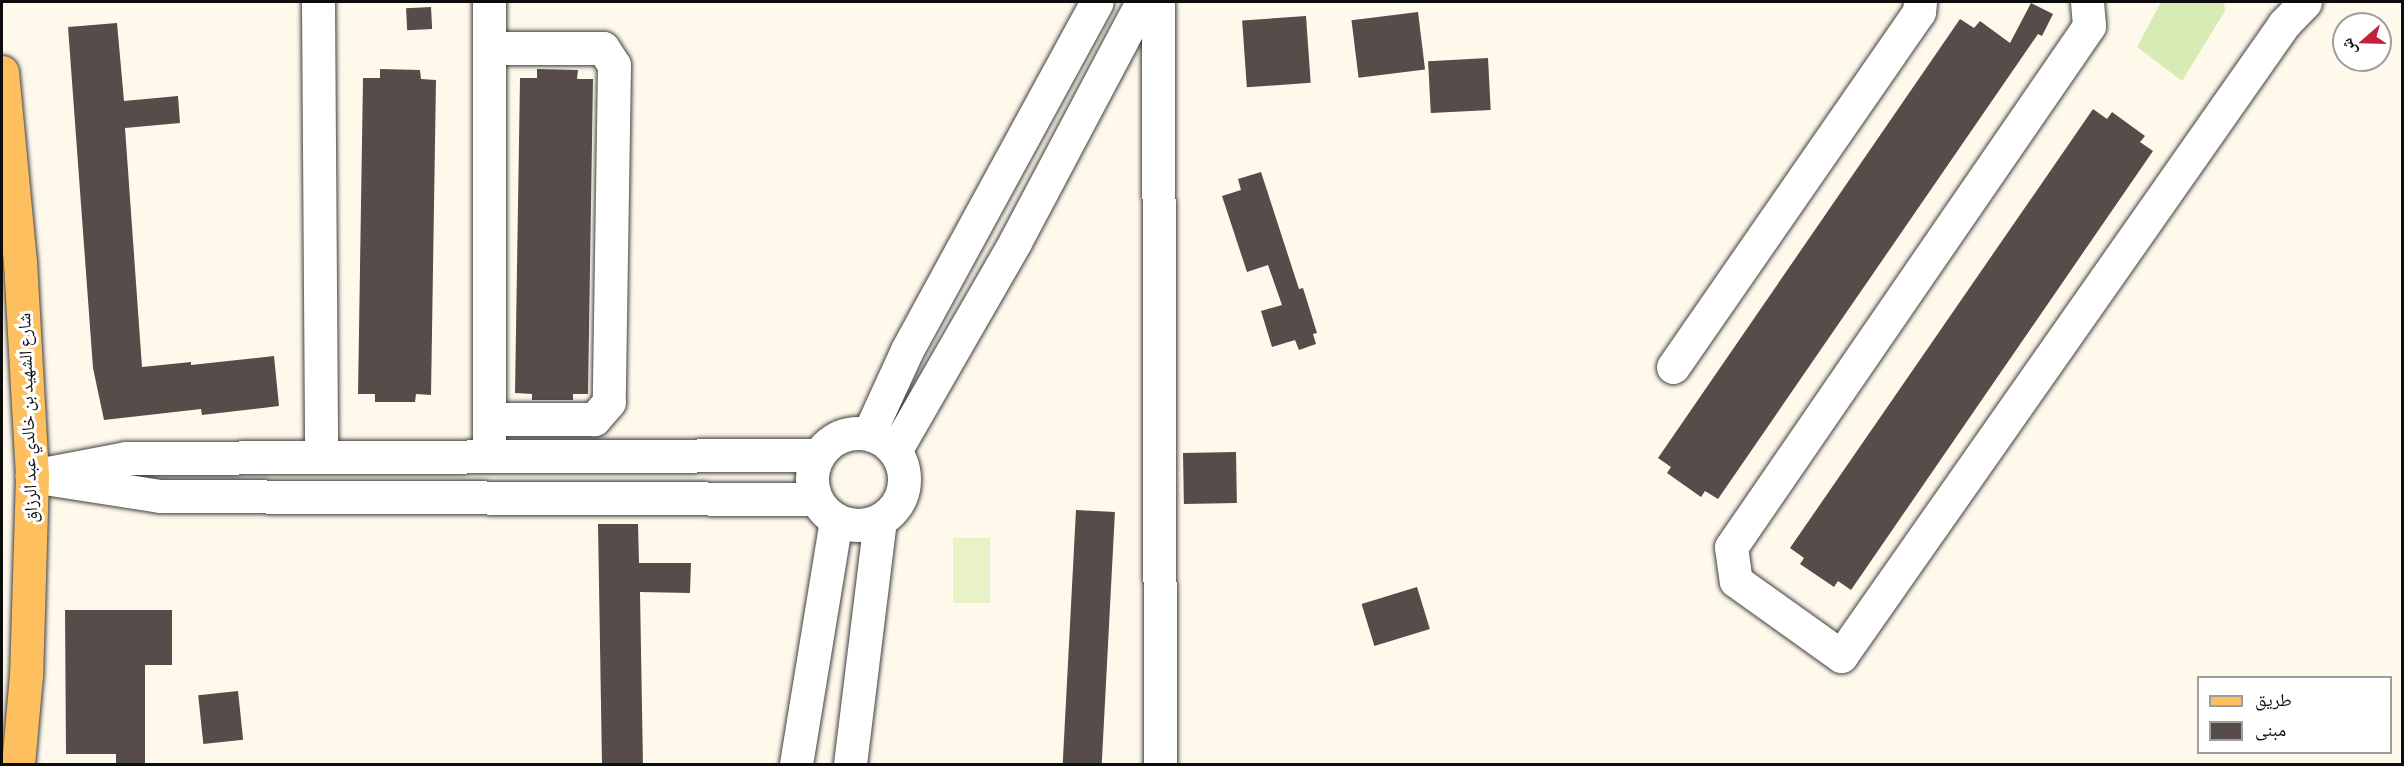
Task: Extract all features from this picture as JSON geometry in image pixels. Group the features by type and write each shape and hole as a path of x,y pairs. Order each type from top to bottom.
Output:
{"main road":[{"name":"شارع الشهيد بن خالدي عبد الرزاق","path":"2,72 20,261 32,476 26,675 18,765"}],"street":[{"path":"318,2 321,455"},
{"path":"489,2 489,455"},
{"path":"882,442 907,350 1097,2"},
{"path":"1673,367 1919,12 1920,2"},
{"path":"2086,2 2089,26 1731,547 1736,581 1841,656 2284,24 2305,2"},
{"path":"882,442 1015,242 1144,4"},
{"path":"1144,4 1160,765"},
{"path":"489,48 603,48 614,65 609,402 594,419 489,419"},
{"path":"854,432 882,442 903,465 903,489 892,510 880,520 865,525 850,525 826,509 811,484 812,470 817,455 826,444 839,436 854,432"},
{"path":"32,476 126,458 321,455 817,455"},
{"path":"32,476 159,496 826,509"},
{"path":"796,765 826,509"},
{"path":"850,765 880,520"}],"green space":[{"path":"2161,2 2224,2 2225,11 2182,81 2137,47"},
{"path":"953,538 990,538 990,603 953,603"}],"building":[{"path":"2031,3 2053,14 2042,36 2038,34 1718,499 1705,491 1701,497 1667,473 1671,467 1658,458 1960,19 1974,28 1980,21 2010,43"},
{"path":"431,7 432,29 407,30 406,8"},
{"path":"1418,12 1425,70 1359,78 1351,20"},
{"path":"1306,16 1311,83 1247,87 1242,20"},
{"path":"117,23 124,101 178,96 180,123 125,128 142,367 191,362 191,365 274,356 279,406 202,415 201,409 104,420 93,368 68,27"},
{"path":"1488,58 1491,110 1431,113 1428,61"},
{"path":"380,69 420,70 421,79 436,80 431,395 416,394 415,402 375,402 375,394 358,394 363,78 380,78"},
{"path":"537,69 578,70 577,79 593,79 588,394 573,394 573,400 532,400 532,394 515,393 520,78 537,78"},
{"path":"2093,109 2107,119 2112,112 2145,136 2140,142 2153,151 1851,590 1838,581 1834,587 1800,564 1804,558 1790,548"},
{"path":"1261,172 1299,289 1303,288 1317,333 1313,334 1316,344 1299,350 1295,340 1272,347 1261,311 1282,305 1268,265 1247,272 1222,196 1241,190 1238,179"},
{"path":"1236,452 1237,503 1184,504 1183,453"},
{"path":"1076,510 1115,512 1102,764 1063,764"},
{"path":"598,524 638,524 639,563 691,563 690,593 640,592 643,765 602,765"},
{"path":"1417,587 1430,629 1374,646 1362,604"},
{"path":"65,610 172,610 172,665 145,665 145,763 116,764 116,754 66,754"},
{"path":"238,691 243,740 203,744 198,695"}]}
